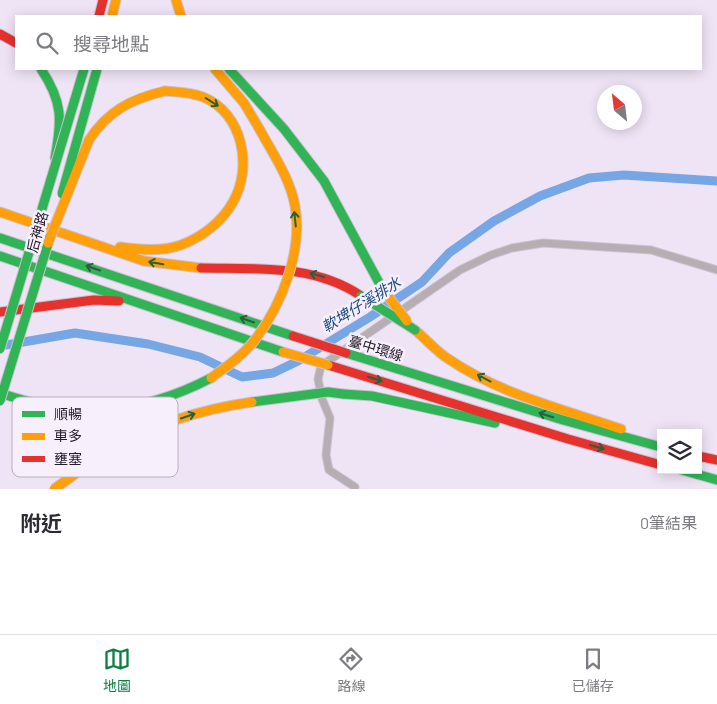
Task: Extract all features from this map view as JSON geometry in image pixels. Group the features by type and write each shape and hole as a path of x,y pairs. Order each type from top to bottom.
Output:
{"main road":[{"path":"99,15 103,0"},
{"path":"112,15 116,0"},
{"path":"176,0 181,15"},
{"path":"0,34 15,42"},
{"path":"42,70 54,88 62,118 50,180"},
{"name":"后神路","path":"0,349 84,70"},
{"name":"后神路","path":"0,401 48,244 97,70"},
{"path":"172,397 211,378 253,342 267,323 280,298 294,256 297,225 291,188 244,103 217,70"},
{"path":"230,70 284,128 324,181 383,290 415,330"},
{"path":"48,244 89,140 96,128 110,113 127,101 165,91 187,92 204,97 224,110 235,127 242,145 244,170 237,197 222,218 201,235 180,245 154,250 92,243"},
{"path":"0,212 144,261 171,266 305,272 345,286 415,330 447,358 491,381 538,401 657,444"},
{"name":"臺中環線","path":"0,238 346,353 563,420 657,444"},
{"path":"0,256 283,352 657,464"},
{"path":"0,312 94,300 138,304"},
{"path":"178,420 216,407 328,392 372,396 568,438"},
{"path":"0,393 12,398"},
{"path":"702,457 717,460"},
{"path":"696,474 717,480"},
{"path":"54,489 71,477"}],"street":[{"path":"355,487 328,470 326,454 330,418 322,398 318,379 321,366 377,326 428,294 460,270 491,255 512,248 544,243 651,250 717,270"}],"waterway":[{"name":"軟埤仔溪排水","path":"0,346 75,333 148,344 200,357 242,377 273,373 298,361 370,317 422,282 449,253 494,221 540,196 589,178 624,175 717,181"}],"traffic: fast":[{"path":"42,70 53,91 59,112 59,133 55,158"},
{"path":"0,349 84,70"},
{"path":"62,194 97,70"},
{"path":"230,70 284,129 324,181 383,290"},
{"path":"0,401 50,237"},
{"path":"0,238 293,336"},
{"path":"0,256 283,352"},
{"path":"361,296 415,330"},
{"path":"346,353 563,420 657,446"},
{"path":"167,397 211,378"},
{"path":"252,402 328,392 343,394"},
{"path":"0,393 14,397"},
{"path":"343,394 372,396 495,423"},
{"path":"696,474 717,480"}],"traffic: slow":[{"path":"112,15 116,0"},
{"path":"176,0 181,15"},
{"path":"216,70 244,103 260,130"},
{"path":"120,247 159,250 189,242 211,228 223,216 233,202 239,188 243,158 241,142 227,115 217,105 198,95 165,91"},
{"path":"48,243 89,140 96,130 112,114 131,102 165,91"},
{"path":"211,378 244,352 264,327 281,294 293,259 297,223 293,196 280,166 260,130"},
{"path":"0,212 144,261 201,268"},
{"path":"383,290 407,321"},
{"path":"415,330 438,352 467,371 509,391 621,429"},
{"path":"283,352 328,365"},
{"path":"178,419 197,413 252,402"},
{"path":"54,489 72,477"}],"traffic: jam":[{"path":"99,15 103,0"},
{"path":"0,34 15,42"},
{"path":"201,268 284,270 304,273 324,278 361,296"},
{"path":"0,312 94,300 119,301"},
{"path":"293,336 346,353"},
{"path":"328,365 568,439 657,464"},
{"path":"702,457 717,460"}]}
